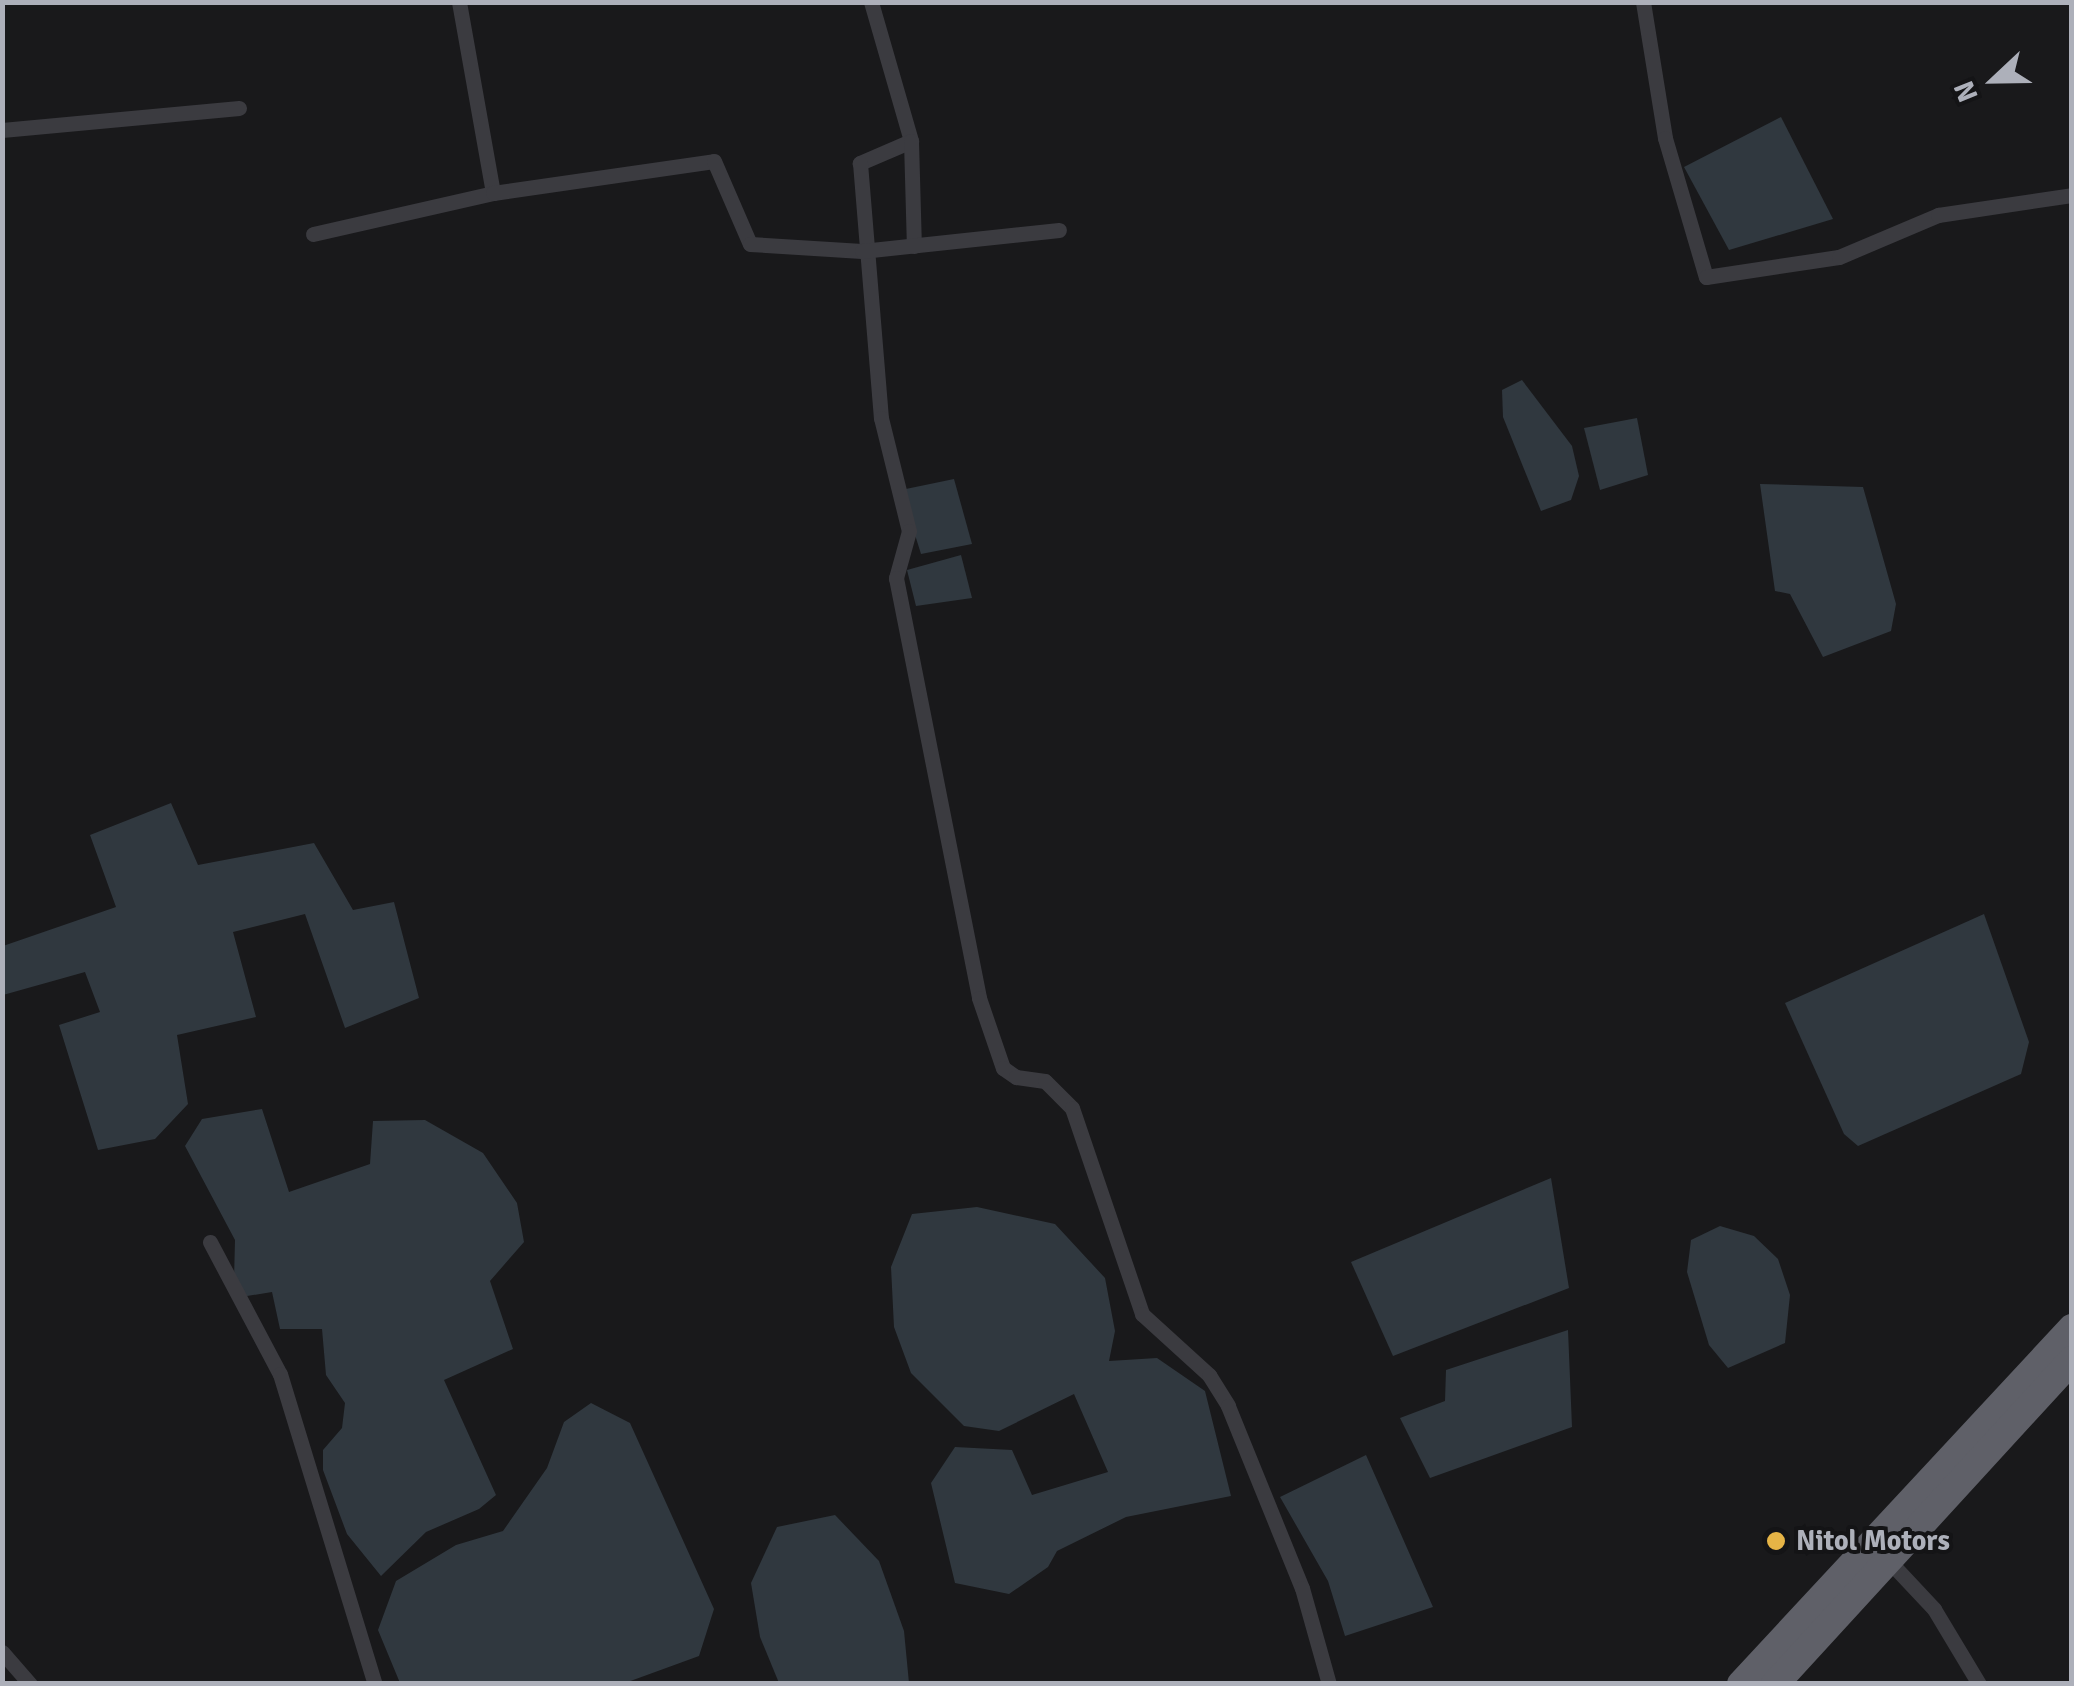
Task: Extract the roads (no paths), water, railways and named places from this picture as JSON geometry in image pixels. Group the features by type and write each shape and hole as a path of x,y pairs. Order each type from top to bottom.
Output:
{"highway":[{"path":"1741,1684 2072,1328"},
{"path":"1775,1684 2072,1360"}],"street":[{"path":"459,2 494,192"},
{"path":"872,2 911,141 914,246"},
{"path":"1644,2 1666,138 1706,277 1839,258 1938,216 2072,195"},
{"path":"2,130 240,108"},
{"path":"911,141 860,163 862,251 881,418 909,532 896,578 978,998 1003,1068 1016,1077 1045,1081 1072,1108 1142,1314 1209,1375 1228,1406 1302,1588 1329,1684"},
{"path":"314,234 479,201 494,192 714,161 750,244 862,251 1059,230"},
{"path":"210,1242 280,1374 375,1684"},
{"path":"1889,1561 1934,1609 1979,1684"},
{"path":"2,1652 30,1684"}],"place":[{"name":"Nitol Motors","path":"1776,1541"}]}
